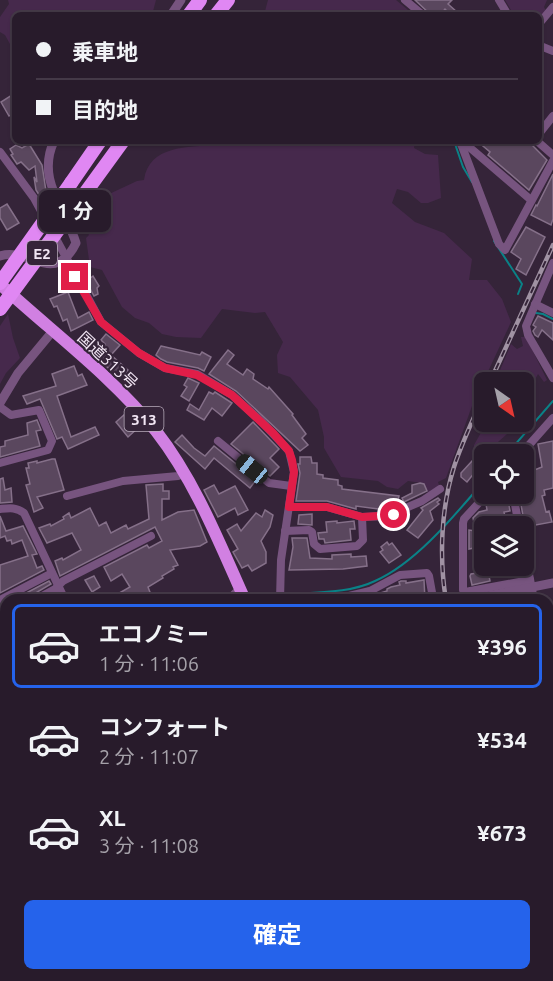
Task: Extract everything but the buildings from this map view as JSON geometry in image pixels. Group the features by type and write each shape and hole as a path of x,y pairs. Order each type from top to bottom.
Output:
{"highway":[{"path":"218,12 228,0"},
{"name":"E2","path":"0,284 98,144"},
{"name":"E2","path":"0,309 121,144"},
{"name":"国道313号","path":"0,284 123,396 155,430 184,474 204,511 242,594"}],"street":[{"path":"405,0 419,12"},
{"path":"542,20 553,7"},
{"path":"542,130 553,116"},
{"path":"0,256 3,254 20,256 47,264 66,259 76,243 72,230 53,195 48,165 48,154 53,144"},
{"path":"461,144 499,243 505,250 553,161"},
{"path":"463,144 531,200"},
{"path":"540,144 553,155"},
{"path":"0,152 34,198 101,322 139,353 165,368 197,375 232,395 289,451 294,472 285,531 280,594"},
{"path":"553,263 526,326 528,336 553,378"},
{"path":"535,304 553,313"},
{"path":"0,463 48,450 52,441 39,410 11,415 0,405 18,373 52,332"},
{"path":"530,444 553,418"},
{"path":"218,441 269,483 291,486"},
{"path":"67,496 123,481 184,474"},
{"path":"289,507 327,507 362,517 394,515 440,489"},
{"path":"478,504 463,523 463,590 465,592 532,590"},
{"path":"0,509 13,508 24,513 62,594"},
{"path":"285,531 309,530 312,532 314,544 320,549 357,546 363,540 362,517"},
{"path":"45,594 63,582 151,536"},
{"path":"14,594 52,573"},
{"path":"358,594 370,591 400,575 427,573 432,594"},
{"path":"506,594 532,590 553,583"}],"shaded area":[{"path":"8,0 156,0 153,12 12,12 12,48 5,35 0,32 0,17 9,4"},
{"path":"268,0 396,0 410,12 265,12"},
{"path":"505,0 547,0 544,7 546,11 542,16 542,12 512,12"},
{"path":"217,144 415,144 414,148 425,154 438,155 441,198 421,203 408,192 397,189 392,203 415,222 444,233 472,259 469,280 487,280 502,299 511,322 488,372 474,372 474,402 446,478 438,482 440,488 432,494 425,491 422,483 408,481 398,489 387,487 378,481 341,477 324,448 318,410 290,377 278,373 277,355 283,342 265,312 222,309 201,338 162,334 149,323 135,318 122,307 102,270 90,267 86,238 89,235 79,220 92,202 137,181 144,180 153,160 171,150"},
{"path":"8,314 20,358 6,373 0,384 0,326"},
{"path":"521,337 526,337 547,380 544,382 538,374 534,382 534,372 499,372 511,344 517,349 523,346"},
{"path":"481,432 508,432 496,444 475,444"}],"waterway":[{"path":"455,144 463,167 472,182"},
{"path":"494,241 522,284 518,294"},
{"path":"536,313 553,319"},
{"path":"516,444 553,401"},
{"path":"299,594 353,588 390,573 434,537 474,492"}],"railway":[{"path":"495,372 553,245"},
{"path":"445,594 442,567 442,533 446,499 457,458 474,416"}],"route":[{"path":"75,277 94,314 139,353 165,368 197,375 232,395 273,433 289,451 292,460 294,472 289,507 327,507 362,517 394,515"}]}
